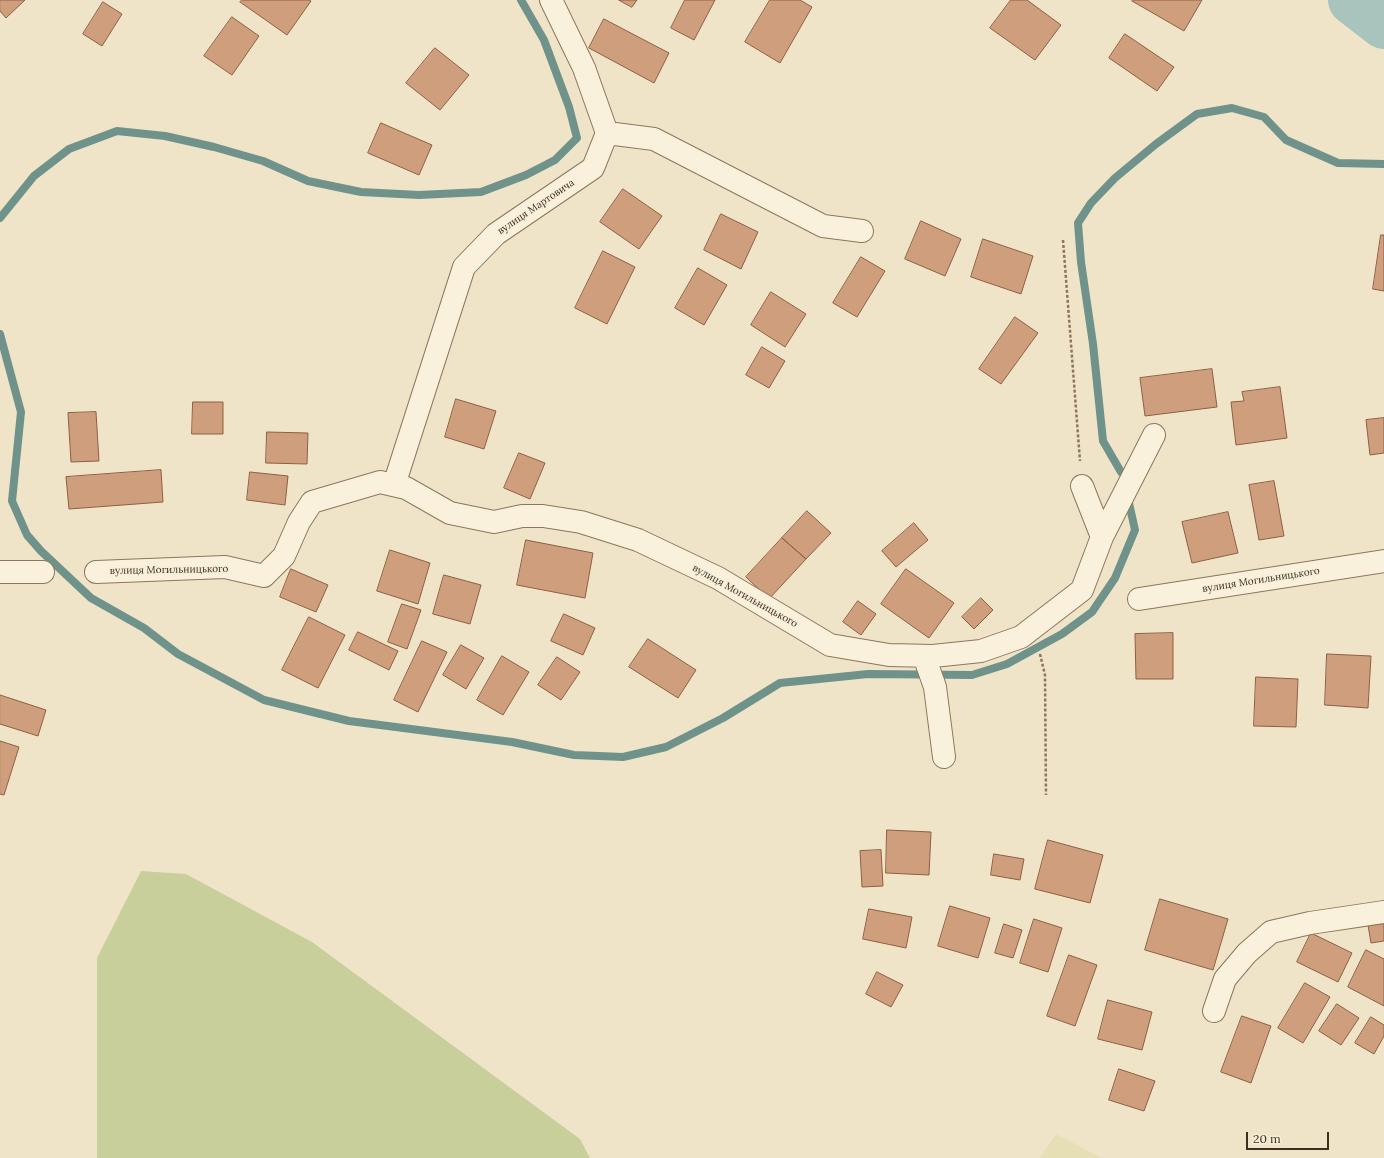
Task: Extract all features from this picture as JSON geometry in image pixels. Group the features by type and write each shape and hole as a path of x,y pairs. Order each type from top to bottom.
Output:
{"street":[{"path":"551,0 584,68 608,133 654,139 823,226 862,231"},
{"name":"вулиця Мартовича","path":"394,485 464,267 496,234 593,168 608,133"},
{"name":"вулиця Могильницького","path":"96,572 225,567 264,576 284,556 299,522 312,502 380,482 406,488 450,513 494,522 522,516 543,516 581,522 631,538 718,578 830,645 889,655 924,656 981,652 1021,637 1082,590 1102,537 1154,435"},
{"path":"1082,486 1102,537"},
{"name":"вулиця Могильницького","path":"1138,599 1384,561"},
{"path":"0,572 43,572"},
{"path":"924,656 935,687 944,757"},
{"path":"1214,1011 1225,979 1246,953 1271,932 1310,923 1384,912"}],"path":[{"path":"1063,240 1082,486"},
{"path":"1040,655 1045,675 1046,795"}],"shaded area":[{"path":"1056,1134 1102,1158 1040,1158"}],"green space":[{"path":"141,871 186,874 312,942 580,1139 590,1158 97,1158 97,958"}],"building":[{"path":"0,0 25,0 6,18 0,11"},
{"path":"242,0 311,1 287,35 240,2"},
{"path":"619,0 637,0 632,7"},
{"path":"685,0 715,0 694,40 671,28"},
{"path":"770,0 800,0 812,7 780,63 745,42"},
{"path":"1011,0 1027,0 1061,25 1035,60 990,28"},
{"path":"1202,0 1184,31 1132,1"},
{"path":"103,2 122,14 102,46 83,34"},
{"path":"232,17 259,36 232,75 204,56"},
{"path":"604,19 669,53 654,83 589,48"},
{"path":"1125,34 1174,67 1157,91 1109,58"},
{"path":"435,48 469,75 440,110 406,83"},
{"path":"381,123 432,145 419,175 368,153"},
{"path":"623,189 662,216 639,249 600,222"},
{"path":"721,214 758,232 741,269 704,250"},
{"path":"921,221 961,239 945,276 905,259"},
{"path":"1381,235 1384,235 1384,291 1373,289"},
{"path":"983,239 1033,256 1021,294 971,277"},
{"path":"603,251 635,267 607,324 575,308"},
{"path":"861,257 885,271 857,317 833,303"},
{"path":"698,268 727,285 704,325 675,308"},
{"path":"771,292 806,314 785,347 751,325"},
{"path":"1015,317 1038,333 1001,384 979,369"},
{"path":"762,347 785,361 769,388 746,375"},
{"path":"1212,369 1217,407 1145,416 1140,378"},
{"path":"1280,387 1287,438 1236,445 1231,402 1244,401 1242,392"},
{"path":"456,399 496,411 484,449 445,437"},
{"path":"193,402 223,402 223,434 192,434"},
{"path":"96,412 99,461 71,462 68,413"},
{"path":"1384,418 1384,453 1370,455 1366,420"},
{"path":"267,432 308,433 307,464 266,463"},
{"path":"519,453 545,463 530,499 504,488"},
{"path":"161,470 163,502 69,509 66,477"},
{"path":"250,472 288,476 285,505 247,500"},
{"path":"1274,481 1284,536 1259,540 1249,485"},
{"path":"807,511 831,533 806,559 782,538"},
{"path":"1228,512 1238,553 1192,563 1182,522"},
{"path":"914,523 928,540 896,567 882,551"},
{"path":"782,538 806,559 769,599 746,577"},
{"path":"526,540 593,553 585,598 517,585"},
{"path":"390,550 430,563 418,604 377,591"},
{"path":"291,569 328,585 316,612 280,597"},
{"path":"906,569 954,603 929,638 881,604"},
{"path":"444,575 481,585 470,624 433,614"},
{"path":"981,598 993,610 974,629 962,617"},
{"path":"858,601 876,614 861,635 843,622"},
{"path":"402,604 421,610 407,649 388,642"},
{"path":"564,614 595,628 583,655 551,641"},
{"path":"309,617 345,635 318,688 282,670"},
{"path":"358,632 398,651 389,670 349,650"},
{"path":"1173,633 1173,679 1136,679 1135,634"},
{"path":"648,639 696,670 678,698 629,667"},
{"path":"422,641 447,652 418,712 394,700"},
{"path":"461,645 484,658 466,689 443,675"},
{"path":"1327,654 1371,656 1368,708 1325,705"},
{"path":"502,656 529,672 503,715 477,700"},
{"path":"557,657 580,672 561,700 538,685"},
{"path":"1256,677 1298,679 1296,727 1254,726"},
{"path":"0,695 46,710 38,736 0,724"},
{"path":"0,741 19,747 4,795 0,794"},
{"path":"887,830 931,832 929,875 886,873"},
{"path":"1048,840 1103,855 1090,903 1035,889"},
{"path":"881,850 883,886 862,887 860,851"},
{"path":"994,854 1024,859 1020,880 991,875"},
{"path":"1160,899 1228,919 1213,970 1145,950"},
{"path":"950,906 990,918 978,958 938,946"},
{"path":"869,909 912,917 906,948 863,939"},
{"path":"1034,919 1062,928 1048,972 1020,963"},
{"path":"1384,922 1384,941 1371,943 1368,925"},
{"path":"1004,924 1022,930 1013,958 995,953"},
{"path":"1311,933 1352,953 1338,982 1297,962"},
{"path":"1366,950 1384,959 1384,1006 1348,987"},
{"path":"1069,955 1097,965 1075,1026 1047,1016"},
{"path":"877,972 903,985 891,1007 866,994"},
{"path":"1305,983 1330,997 1303,1043 1278,1028"},
{"path":"1108,1000 1152,1012 1142,1050 1098,1039"},
{"path":"1337,1004 1359,1018 1341,1045 1319,1031"},
{"path":"1242,1016 1271,1026 1251,1083 1221,1072"},
{"path":"1371,1017 1384,1025 1384,1036 1374,1054 1355,1043"},
{"path":"1119,1069 1155,1081 1144,1111 1109,1100"}],"waterway":[{"path":"0,218 34,176 69,149 117,131 165,136 214,147 263,161 308,181 361,192 419,195 481,192 526,175 555,160 577,138 569,107 544,40 521,0"},
{"path":"1353,0 1384,24"},
{"path":"1121,472 1103,441 1093,344 1081,262 1078,223 1091,203 1115,178 1156,144 1197,114 1232,108 1264,117 1286,140 1338,163 1384,164"},
{"path":"0,334 21,412 12,501 27,535 41,551 91,598 144,628 178,654 264,700 349,721 512,742 574,755 623,757 666,747 723,718 780,683 868,674 972,675 1007,664 1062,634 1092,612 1115,578 1135,530 1129,503"}]}
